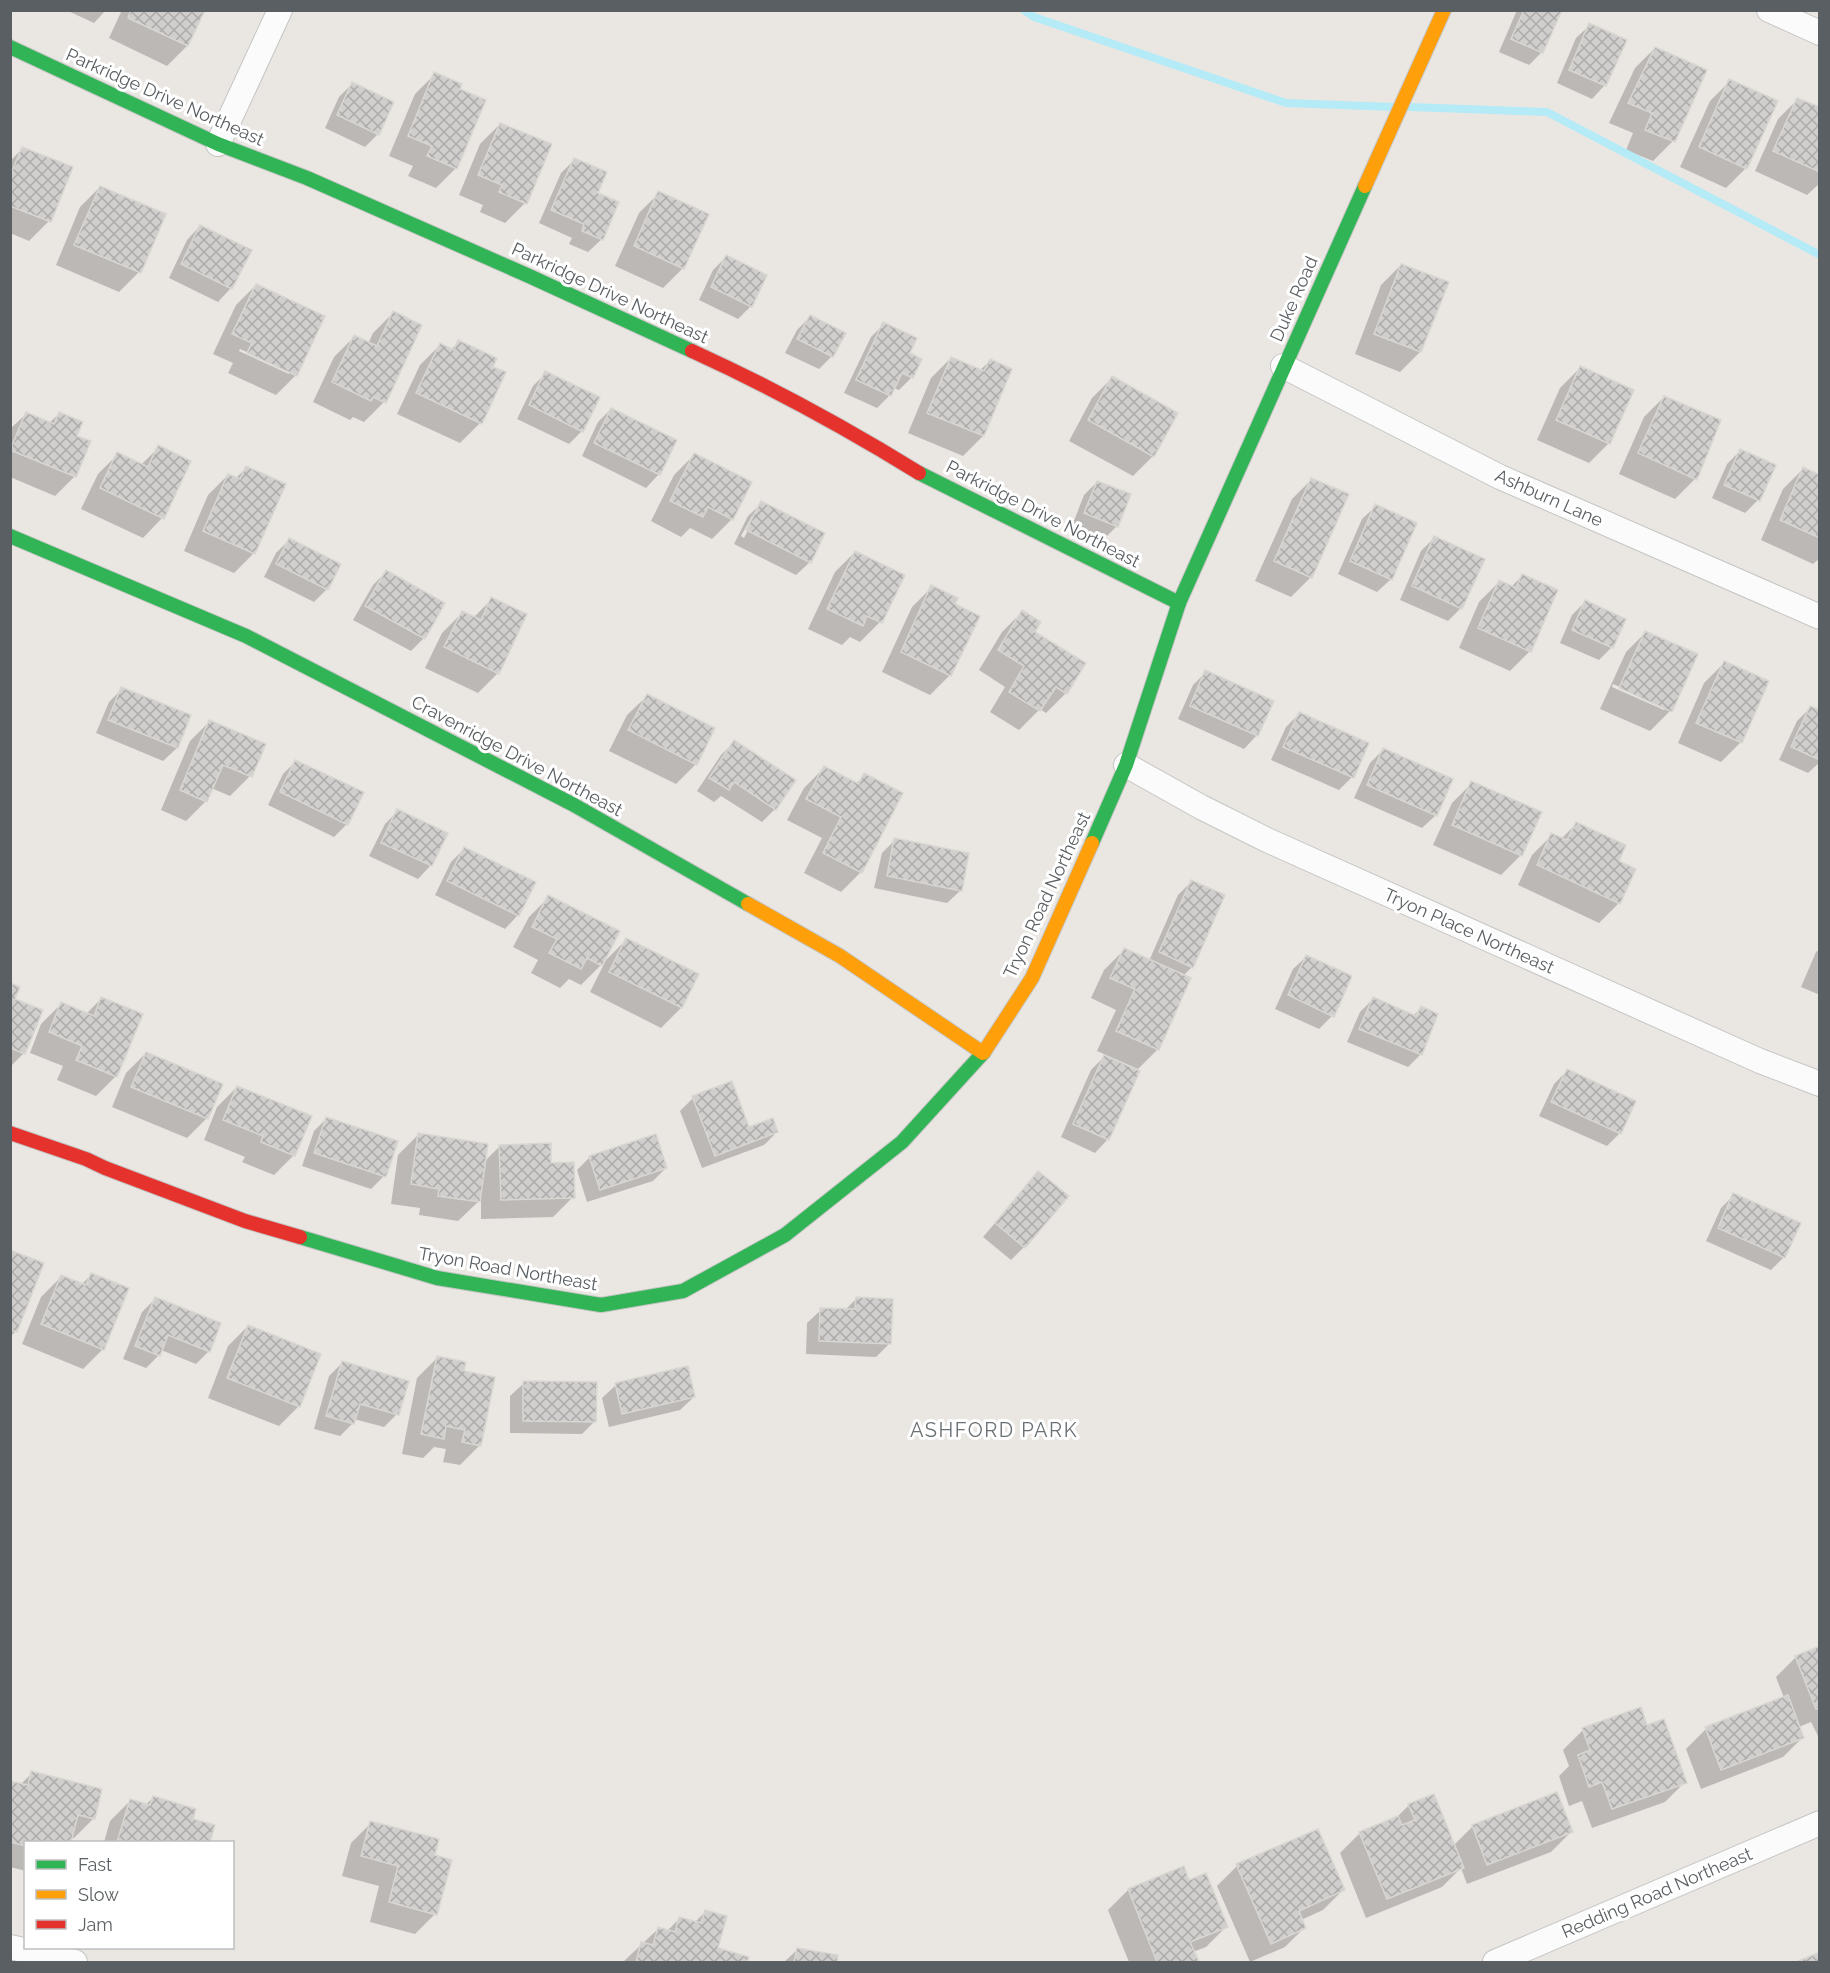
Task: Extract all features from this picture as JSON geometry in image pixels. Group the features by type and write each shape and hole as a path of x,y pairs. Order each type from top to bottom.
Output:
{"street":[{"path":"218,144 280,10"},
{"name":"Duke Road","path":"1179,603 1444,10"},
{"path":"1769,10 1820,33"},
{"name":"Parkridge Drive Northeast","path":"10,47 218,144 308,178 760,382 873,444 919,473 1179,603"},
{"name":"Ashburn Lane","path":"1283,366 1500,477 1820,617"},
{"name":"Cravenridge Drive Northeast","path":"10,536 246,636 574,805 840,956 983,1053"},
{"name":"Tryon Road Northeast","path":"10,1133 86,1159 245,1221 437,1278 601,1305 683,1291 785,1234 902,1142 983,1053 1032,978 1126,765 1179,603"},
{"name":"Tryon Place Northeast","path":"1126,765 1201,807 1267,840 1760,1061 1820,1084"},
{"name":"Redding Road Northeast","path":"1495,1962 1820,1823"},
{"path":"10,1947 75,1962"}],"building":[{"path":"131,10 205,10 188,46 128,18"},
{"path":"1524,10 1562,10 1543,53 1511,39"},
{"path":"1589,23 1627,40 1606,86 1569,70"},
{"path":"1655,47 1707,70 1675,142 1645,130 1652,113 1628,103"},
{"path":"434,72 462,84 460,89 486,100 457,169 427,156 432,146 408,136"},
{"path":"1729,79 1778,101 1747,169 1699,147"},
{"path":"352,82 394,102 379,135 337,115"},
{"path":"1797,98 1820,107 1820,172 1773,151"},
{"path":"500,123 552,144 527,204 499,192 502,185 478,175"},
{"path":"22,147 73,167 51,222 10,206 10,176"},
{"path":"574,158 607,172 598,193 619,202 603,240 582,231 584,224 551,210"},
{"path":"100,186 166,214 141,273 74,245"},
{"path":"658,191 709,214 684,269 634,246"},
{"path":"200,225 252,250 232,289 181,264"},
{"path":"726,255 767,275 752,307 711,287"},
{"path":"1401,264 1449,282 1421,352 1374,334"},
{"path":"256,284 325,316 297,376 247,353 252,343 232,334"},
{"path":"393,311 422,325 386,403 373,397 371,401 332,382 354,335 377,346"},
{"path":"810,315 846,333 833,357 797,339"},
{"path":"883,322 917,338 910,353 922,359 913,378 902,373 891,396 856,380"},
{"path":"458,340 497,358 493,367 506,372 482,424 416,393 440,343 454,350"},
{"path":"951,357 984,371 990,359 1012,369 984,436 927,413"},
{"path":"1580,366 1634,390 1610,444 1556,420"},
{"path":"545,371 600,397 583,432 529,405"},
{"path":"1112,376 1178,413 1154,457 1088,420"},
{"path":"1664,396 1721,420 1697,480 1638,453"},
{"path":"611,408 677,440 660,475 594,443"},
{"path":"26,412 54,424 59,412 83,422 77,436 91,441 76,477 10,450"},
{"path":"158,445 191,461 164,519 100,488 117,452 148,467"},
{"path":"1740,449 1776,465 1760,501 1724,485"},
{"path":"694,453 752,482 733,520 708,507 703,517 670,501"},
{"path":"246,466 286,484 255,554 203,531 228,474 240,479"},
{"path":"1803,467 1820,475 1820,538 1780,520"},
{"path":"1311,478 1349,494 1312,578 1274,561"},
{"path":"1097,481 1131,494 1118,527 1084,513"},
{"path":"761,501 825,533 811,563 746,530"},
{"path":"1375,504 1417,523 1392,580 1350,561"},
{"path":"1434,536 1485,559 1462,609 1412,586"},
{"path":"289,538 341,564 328,590 276,564"},
{"path":"855,551 905,575 882,623 867,616 863,626 827,609"},
{"path":"386,570 445,603 425,639 365,606"},
{"path":"1522,574 1558,590 1531,652 1478,628 1499,580 1516,588"},
{"path":"931,585 958,598 955,604 980,616 951,676 901,652"},
{"path":"491,597 527,614 499,674 444,647 462,611 481,620"},
{"path":"1585,600 1626,619 1613,648 1572,630"},
{"path":"1022,610 1041,622 1035,632 1086,663 1067,694 1056,687 1040,711 1009,692 1024,666 998,650"},
{"path":"1645,631 1698,654 1672,712 1619,688"},
{"path":"1724,661 1769,681 1742,743 1696,723"},
{"path":"1205,670 1274,701 1258,736 1190,706"},
{"path":"121,687 191,715 178,748 108,720"},
{"path":"647,694 715,728 697,765 628,730"},
{"path":"1810,706 1820,710 1820,760 1791,747"},
{"path":"1299,712 1369,743 1354,778 1283,747"},
{"path":"209,720 266,744 252,777 223,765 207,802 180,790"},
{"path":"734,740 796,780 776,810 734,782 729,790 709,778"},
{"path":"1383,748 1453,779 1437,816 1367,785"},
{"path":"295,760 364,792 348,825 280,792"},
{"path":"824,766 859,784 864,773 903,793 862,873 823,853 841,817 806,799"},
{"path":"1471,781 1542,812 1522,856 1452,825"},
{"path":"397,809 448,833 432,866 381,843"},
{"path":"1576,822 1626,845 1619,861 1636,869 1620,904 1537,865 1551,833 1567,840"},
{"path":"894,838 969,853 962,891 887,876"},
{"path":"464,847 536,882 519,916 447,881"},
{"path":"1191,880 1225,895 1193,968 1159,952"},
{"path":"548,895 620,931 602,966 587,958 581,969 549,953 557,939 532,927"},
{"path":"626,938 699,974 682,1008 609,972"},
{"path":"1124,948 1191,978 1159,1050 1116,1031 1135,989 1110,978"},
{"path":"1306,955 1352,976 1334,1017 1288,995"},
{"path":"10,983 20,987 15,999 43,1010 25,1054 10,1048"},
{"path":"101,997 143,1014 117,1077 76,1060 82,1046 49,1032 61,1002 94,1016"},
{"path":"1373,997 1416,1016 1421,1006 1438,1014 1422,1055 1359,1029"},
{"path":"146,1052 223,1084 208,1119 131,1087"},
{"path":"1104,1055 1140,1071 1109,1140 1073,1124"},
{"path":"1567,1069 1636,1101 1621,1134 1551,1102"},
{"path":"732,1081 749,1127 773,1118 778,1132 715,1156 692,1096"},
{"path":"237,1086 312,1116 295,1156 261,1142 263,1136 223,1120"},
{"path":"326,1117 398,1141 386,1177 314,1153"},
{"path":"418,1133 488,1144 480,1202 438,1196 439,1189 411,1184"},
{"path":"656,1134 667,1168 600,1190 589,1156"},
{"path":"551,1143 551,1163 574,1162 575,1198 501,1200 499,1145"},
{"path":"1038,1171 1069,1196 1025,1248 995,1223"},
{"path":"1733,1193 1801,1223 1785,1258 1718,1228"},
{"path":"10,1250 44,1263 17,1332 10,1330"},
{"path":"91,1273 129,1288 104,1350 41,1324 61,1275 86,1285"},
{"path":"155,1297 221,1323 210,1352 168,1335 160,1356 135,1346"},
{"path":"856,1297 893,1299 891,1344 819,1341 820,1308 855,1309"},
{"path":"248,1325 321,1354 300,1407 227,1378"},
{"path":"437,1356 466,1362 464,1371 495,1377 481,1446 462,1442 465,1430 446,1426 444,1439 421,1434"},
{"path":"342,1361 409,1381 399,1415 360,1404 354,1424 326,1416"},
{"path":"688,1366 695,1397 622,1414 615,1383"},
{"path":"523,1381 597,1382 596,1422 523,1421"},
{"path":"1820,1646 1820,1708 1816,1709 1795,1656"},
{"path":"1788,1695 1804,1738 1721,1770 1705,1727"},
{"path":"1641,1707 1647,1725 1664,1719 1687,1783 1612,1809 1602,1782 1589,1787 1578,1755 1590,1750 1582,1728"},
{"path":"31,1771 102,1789 95,1819 78,1815 71,1841 24,1841 24,1846 10,1842 10,1781 28,1785"},
{"path":"1557,1792 1573,1832 1487,1865 1472,1825"},
{"path":"1434,1794 1464,1868 1387,1899 1359,1832 1398,1816 1402,1825 1415,1820 1408,1804"},
{"path":"153,1796 196,1809 193,1819 215,1825 210,1841 117,1841 130,1799 150,1805"},
{"path":"370,1821 439,1839 435,1855 452,1860 437,1915 389,1902 398,1866 361,1856"},
{"path":"1318,1829 1345,1890 1299,1911 1306,1928 1271,1944 1236,1864"},
{"path":"1184,1866 1189,1880 1206,1873 1228,1927 1190,1942 1199,1962 1157,1962 1128,1889"},
{"path":"705,1910 727,1916 718,1948 749,1957 747,1962 636,1962 641,1942 653,1945 658,1927 675,1932 679,1917 701,1923"},
{"path":"797,1948 838,1955 837,1962 794,1962"},
{"path":"1820,1952 1820,1962 1796,1962"}],"waterway":[{"path":"1024,10 1034,17 1286,103 1394,107"},
{"path":"1410,107 1547,112 1820,255"}],"traffic: fast":[{"path":"10,47 218,144 307,178 692,351"},
{"path":"1092,843 1126,765 1179,603 1365,186"},
{"path":"919,473 1179,603"},
{"path":"10,536 246,636 574,805 748,904"},
{"path":"300,1237 437,1278 601,1305 683,1291 785,1235 902,1142 984,1052"}],"traffic: slow":[{"path":"1365,186 1444,10"},
{"path":"984,1052 1032,978 1092,843"},
{"path":"748,904 840,956 983,1053"}],"traffic: jam":[{"path":"692,351 808,409 919,473"},
{"path":"10,1133 86,1159 245,1221 300,1237"}],"district":[{"name":"ASHFORD PARK","path":"994,1430"}]}
